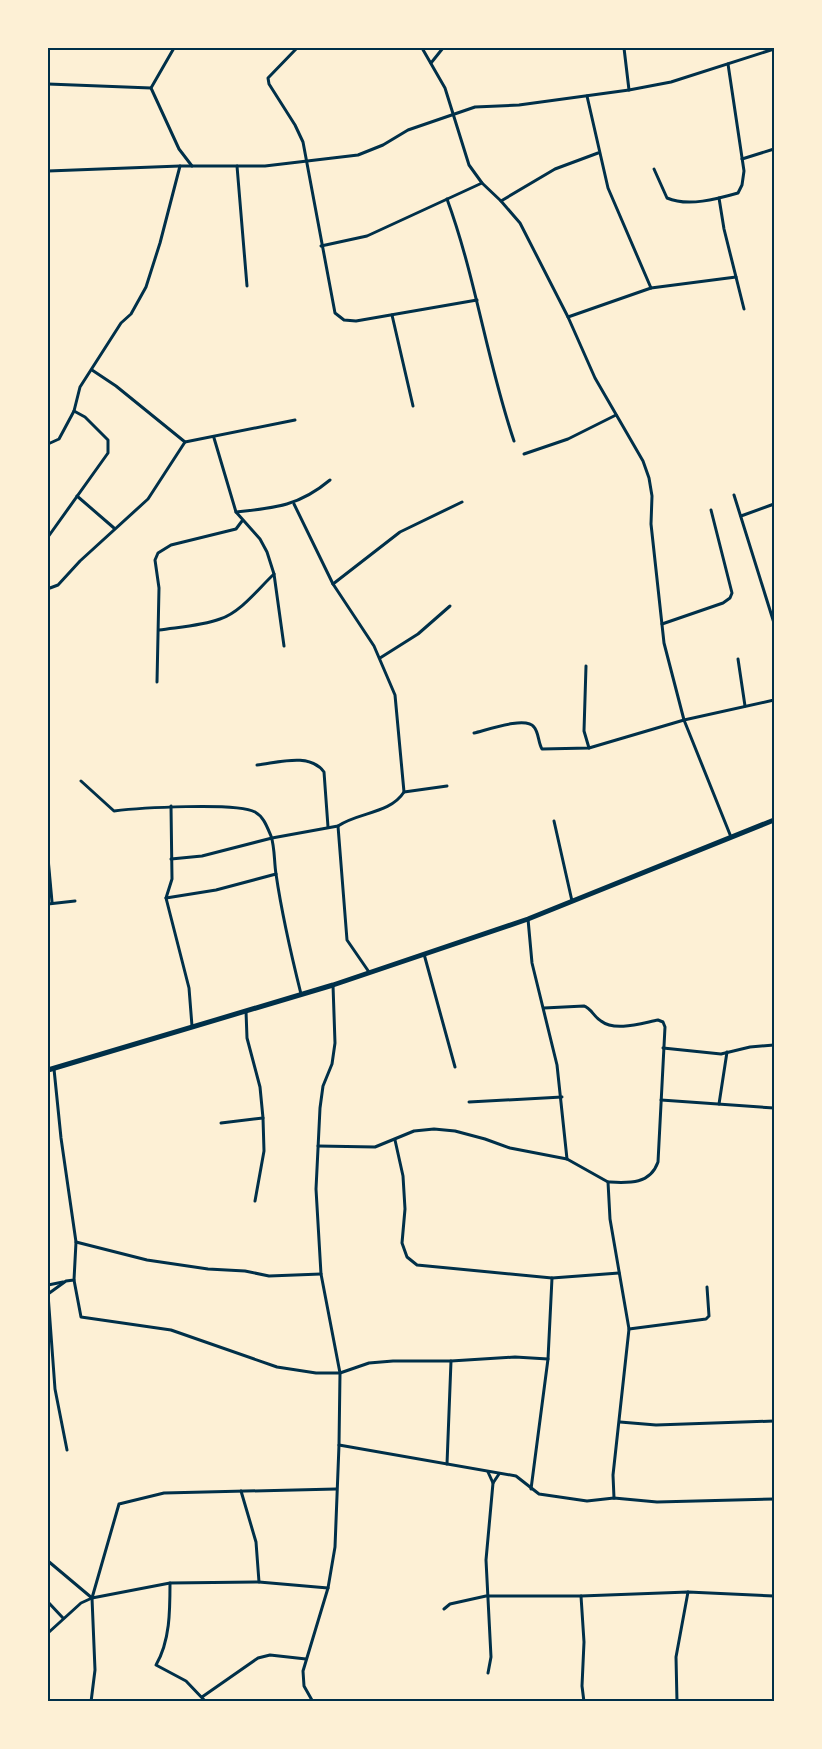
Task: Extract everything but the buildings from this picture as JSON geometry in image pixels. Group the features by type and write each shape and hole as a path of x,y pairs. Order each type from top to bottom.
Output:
{"highway":[{"path":"48,1070 334,985 528,919 774,820"}],"street":[{"path":"151,88 174,48"},
{"path":"297,48 268,78 269,84 295,125 303,142 321,246 338,317 356,321 477,300"},
{"path":"422,48 445,88 469,166 482,183 502,200 520,223 568,317 595,378 643,462 649,478 652,533 664,643 684,720 731,837"},
{"path":"432,63 443,48"},
{"path":"624,48 629,90"},
{"path":"48,171 180,166 237,166 307,162 358,155 383,145 408,130 475,107 518,105 629,90 671,82 774,49"},
{"path":"654,169 667,198 675,202 719,198 738,193 742,185 742,160 728,64"},
{"path":"48,84 151,88"},
{"path":"151,88 179,149 192,166"},
{"path":"587,96 598,153 608,188 651,288"},
{"path":"742,160 774,149"},
{"path":"502,200 555,169 598,153"},
{"path":"48,444 59,439 74,411 80,387 121,323 131,314 146,287 160,243 180,166"},
{"path":"237,166 247,286"},
{"path":"321,246 366,236 482,183"},
{"path":"719,198 724,229 744,309"},
{"path":"447,199 462,240 501,403 514,441"},
{"path":"568,317 651,288 736,277"},
{"path":"392,315 412,406"},
{"path":"92,370 116,386 185,442 214,438 295,420"},
{"path":"48,537 108,453 108,440 91,422 74,411"},
{"path":"524,454 568,439 616,415"},
{"path":"214,438 236,512 260,539 274,574 284,646"},
{"path":"48,587 58,585 114,528 148,499 185,442"},
{"path":"236,512 294,504 313,494 330,480"},
{"path":"734,495 774,623"},
{"path":"77,496 114,528"},
{"path":"333,584 400,532 462,502"},
{"path":"171,860 202,856 272,838 338,826 346,821 398,802 404,792 395,695 380,658 333,584 294,504"},
{"path":"741,516 774,504"},
{"path":"662,624 723,603 730,598 732,593 711,510"},
{"path":"157,682 160,588 155,560 158,553 171,545 236,528 242,521"},
{"path":"159,630 222,619 238,608 274,574"},
{"path":"380,658 418,634 450,606"},
{"path":"738,659 745,706"},
{"path":"586,666 584,731 589,748"},
{"path":"474,733 522,722 531,724 536,730 542,749 589,748 684,720 774,700"},
{"path":"257,765 307,760 319,765 324,772 328,827"},
{"path":"81,781 114,811 172,806 253,810 263,818 272,838 276,874 290,950 302,994"},
{"path":"404,792 447,786"},
{"path":"172,806 172,879 166,898 189,988 192,1027"},
{"path":"554,821 572,901"},
{"path":"338,826 347,940 369,972"},
{"path":"48,858 50,903 76,901"},
{"path":"166,898 216,890 276,874"},
{"path":"528,919 532,963 557,1065 562,1097 567,1159"},
{"path":"423,954 455,1067"},
{"path":"313,1702 304,1686 303,1671 328,1588 335,1547 339,1445 340,1373 321,1274 316,1189 324,1086 332,1064 335,1043 334,985"},
{"path":"318,1146 375,1147 414,1131 434,1129 455,1131 510,1148 567,1159 608,1182 635,1183 651,1175 658,1162 665,1027 663,1022 658,1020 617,1026 606,1025 588,1007 544,1008"},
{"path":"246,1010 247,1038 260,1087 263,1118 264,1151 255,1201"},
{"path":"663,1048 708,1054 774,1045"},
{"path":"719,1104 727,1052"},
{"path":"54,1069 61,1138 76,1242 74,1280 81,1317 171,1330 276,1367 316,1373 340,1373 369,1363 515,1357 548,1359"},
{"path":"469,1102 516,1101 541,1097 562,1097"},
{"path":"662,1100 774,1108"},
{"path":"221,1123 263,1118"},
{"path":"395,1140 403,1176 402,1243 407,1257 417,1265 552,1278 619,1274"},
{"path":"608,1182 610,1219 629,1329 614,1475 614,1498"},
{"path":"76,1242 147,1260 200,1268 245,1271 269,1276 321,1274"},
{"path":"531,1489 548,1359 552,1278"},
{"path":"774,1278 774,1289"},
{"path":"48,1285 74,1280"},
{"path":"66,1281 48,1294 55,1389 67,1450"},
{"path":"629,1329 707,1318 706,1287"},
{"path":"447,1464 451,1361"},
{"path":"620,1422 656,1425 774,1421"},
{"path":"339,1445 516,1476 524,1480 531,1489 560,1498 587,1501 614,1498 657,1502 774,1500"},
{"path":"488,1472 493,1483"},
{"path":"488,1673 490,1639 486,1596 486,1560 493,1483 498,1474"},
{"path":"91,1702 95,1662 92,1598 119,1504 164,1493 296,1492 336,1489"},
{"path":"241,1491 256,1542 259,1582"},
{"path":"48,1561 92,1598"},
{"path":"48,1633 80,1603 92,1598 170,1583 259,1582 328,1588"},
{"path":"170,1583 170,1622 162,1655 156,1666 186,1681 206,1702"},
{"path":"444,1608 450,1604 486,1596 581,1596 688,1592 774,1596"},
{"path":"677,1702 676,1657 688,1592"},
{"path":"581,1596 584,1642 582,1686 584,1702"},
{"path":"48,1602 63,1618"},
{"path":"202,1697 258,1658 270,1655 306,1660"}]}
